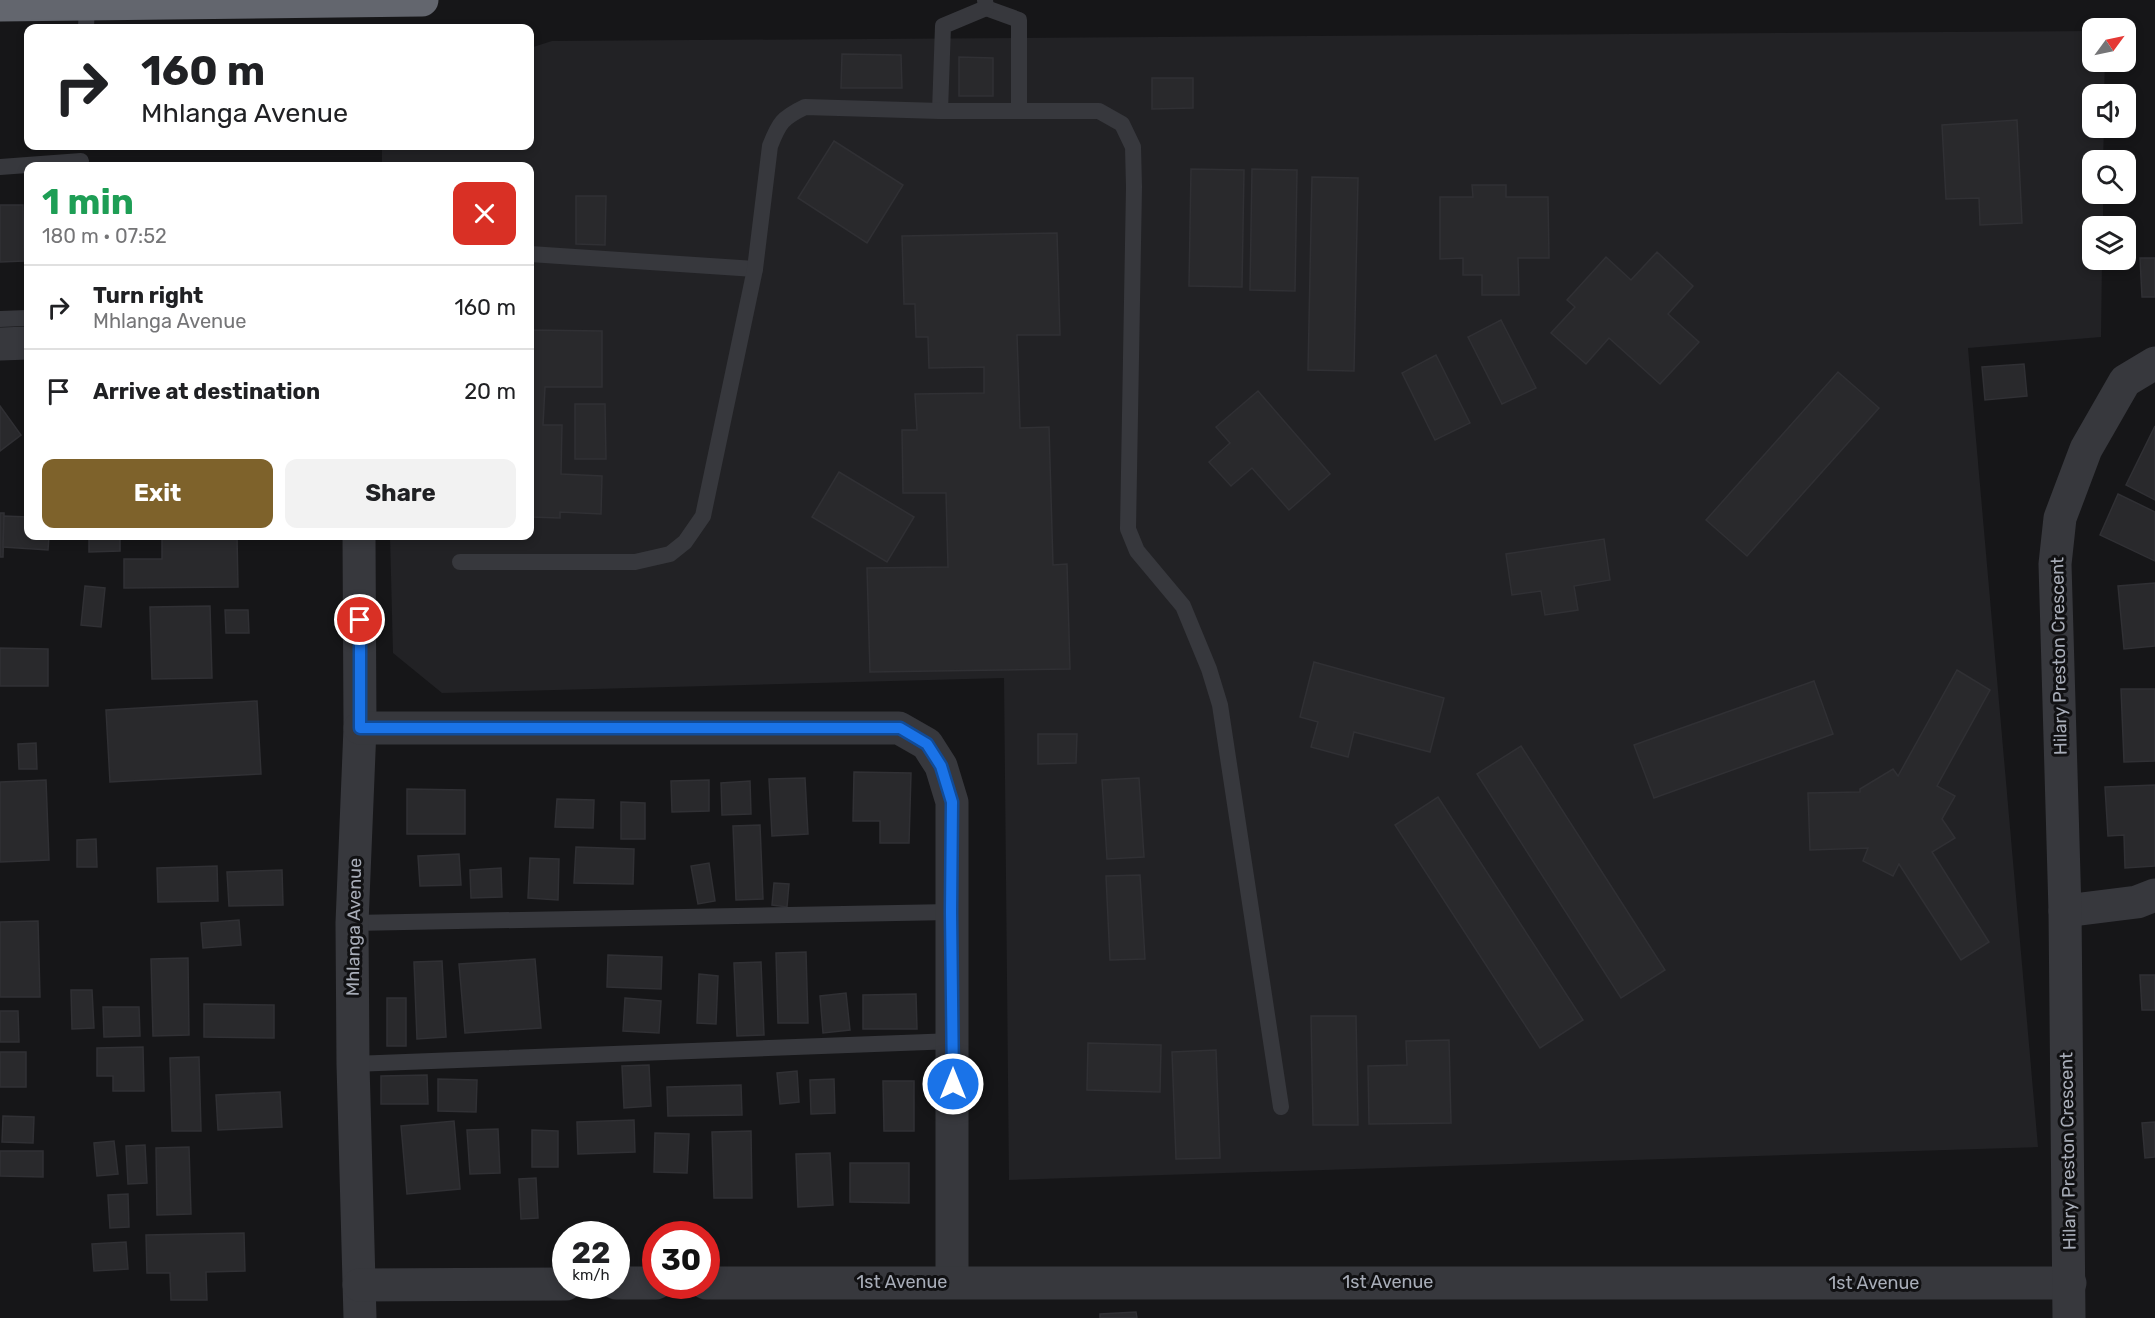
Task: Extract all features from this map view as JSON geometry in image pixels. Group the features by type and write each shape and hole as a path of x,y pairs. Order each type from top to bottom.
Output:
{"highway":[{"path":"0,5 87,16 423,0"}],"street":[{"path":"0,344 24,343"},
{"name":"Hilary Preston Crescent","path":"2069,1318 2066,911 2055,564 2060,518 2086,449 2124,381 2155,363"},
{"name":"Mhlanga Avenue","path":"359,540 360,728 352,922 353,1064 360,1318"},
{"path":"360,728 900,728 927,744 941,766 952,802 951,912 954,1041 952,1282"},
{"path":"2066,911 2137,902 2155,895"},
{"name":"1st Avenue","path":"720,1283 2070,1283"},
{"path":"359,1285 552,1284"}],"lane":[{"path":"940,111 943,26 986,4 1019,20 1019,110"},
{"path":"460,562 635,562 670,554 685,542 703,516 755,269 770,146 786,117 805,107 940,111 1099,111 1122,124 1133,147 1134,187 1128,529 1137,551 1183,606 1209,669 1220,705 1281,1107"},
{"path":"45,162 81,158"},
{"path":"0,167 24,164"},
{"path":"534,254 755,269"},
{"path":"0,319 24,318"},
{"path":"352,922 951,912"},
{"path":"353,1064 954,1041"}],"shaded area":[{"path":"2082,31 2082,72 2105,72 2104,84 2082,84 2082,138 2104,138 2103,150 2082,150 2082,204 2103,204 2103,216 2082,216 2082,270 2102,270 2101,337 1968,348 2038,1147 1009,1180 1004,678 442,693 393,653 390,540 534,540 534,162 382,162 382,150 534,150 534,47 552,41"}],"building":[{"path":"842,54 901,55 902,88 841,88"},
{"path":"959,57 993,58 993,96 959,96"},
{"path":"1152,78 1193,78 1193,108 1152,109"},
{"path":"2017,120 2022,223 1980,225 1979,198 1946,199 1942,125"},
{"path":"834,141 903,185 867,243 798,198"},
{"path":"1191,169 1244,170 1242,287 1189,286"},
{"path":"1252,169 1297,170 1295,291 1250,290"},
{"path":"1312,177 1358,178 1354,371 1308,370"},
{"path":"1472,185 1506,185 1506,197 1548,197 1549,258 1518,258 1519,295 1482,295 1482,275 1463,275 1463,258 1440,259 1440,197 1473,197"},
{"path":"576,196 606,196 605,245 576,244"},
{"path":"0,205 23,205 24,261 0,262"},
{"path":"1057,233 1060,335 1017,335 1020,428 1049,427 1053,565 1067,564 1070,669 870,672 867,568 948,567 946,493 903,493 902,430 917,430 915,394 984,393 984,367 929,368 928,337 916,337 915,304 904,304 902,236"},
{"path":"1657,252 1693,286 1668,314 1699,342 1660,384 1609,338 1586,364 1551,333 1575,307 1567,300 1606,257 1631,280"},
{"path":"2140,258 2155,258 2155,297 2142,297"},
{"path":"1501,320 1536,388 1502,404 1468,337"},
{"path":"534,330 602,331 602,387 545,387 543,425 562,425 561,474 602,476 601,514 560,512 560,518 534,517"},
{"path":"1436,355 1470,423 1435,440 1402,373"},
{"path":"2024,364 2027,396 1985,400 1982,367"},
{"path":"1838,372 1879,408 1747,556 1706,520"},
{"path":"1258,391 1330,474 1289,510 1252,468 1231,486 1209,462 1230,443 1216,427"},
{"path":"575,404 605,404 606,459 575,459"},
{"path":"0,406 21,435 0,451"},
{"path":"2155,426 2155,500 2126,485"},
{"path":"839,472 914,517 887,562 812,517"},
{"path":"2118,494 2155,512 2155,561 2100,535"},
{"path":"0,513 4,513 3,557 0,557"},
{"path":"4,516 24,517 24,540 49,540 48,550 3,547"},
{"path":"1604,539 1610,580 1574,586 1578,610 1545,615 1541,591 1512,595 1506,554"},
{"path":"89,540 120,540 120,551 89,552"},
{"path":"162,540 237,540 238,587 124,588 124,559 162,559"},
{"path":"2155,583 2155,646 2124,649 2118,586"},
{"path":"85,586 105,588 101,627 81,625"},
{"path":"210,606 212,678 152,679 150,607"},
{"path":"225,610 248,610 249,633 226,633"},
{"path":"0,648 48,649 48,686 0,686"},
{"path":"1314,662 1444,698 1430,752 1354,732 1348,757 1311,747 1318,722 1300,717"},
{"path":"1957,670 1990,690 1937,786 1955,796 1942,819 1955,838 1932,852 1989,942 1961,960 1899,864 1893,876 1863,861 1868,848 1810,850 1808,793 1860,792 1860,789 1893,769 1898,776"},
{"path":"1814,681 1833,734 1654,798 1634,745"},
{"path":"2121,689 2155,689 2155,761 2124,762"},
{"path":"257,701 261,774 110,782 106,710"},
{"path":"1038,734 1077,734 1076,763 1038,764"},
{"path":"36,743 37,769 19,769 18,744"},
{"path":"1521,746 1665,970 1621,998 1477,774"},
{"path":"854,772 911,773 909,843 880,843 880,821 853,821"},
{"path":"805,778 808,834 772,836 769,779"},
{"path":"1139,778 1144,857 1107,859 1102,780"},
{"path":"46,780 49,860 0,862 0,782"},
{"path":"709,780 709,811 672,812 671,781"},
{"path":"750,781 751,814 722,815 721,783"},
{"path":"2155,785 2155,866 2125,868 2124,835 2108,836 2105,787"},
{"path":"407,789 465,790 465,834 407,834"},
{"path":"1438,797 1583,1020 1540,1048 1395,825"},
{"path":"557,799 594,800 593,828 555,827"},
{"path":"621,802 645,803 645,839 621,839"},
{"path":"760,825 763,899 736,900 733,826"},
{"path":"96,839 97,867 77,867 77,840"},
{"path":"576,847 634,849 633,884 574,883"},
{"path":"459,854 461,885 420,886 418,856"},
{"path":"530,858 559,859 558,900 528,898"},
{"path":"709,863 715,901 698,904 691,866"},
{"path":"217,866 218,901 158,902 157,868"},
{"path":"501,868 502,897 471,898 470,870"},
{"path":"282,870 283,905 229,906 227,872"},
{"path":"1140,875 1145,959 1110,960 1106,876"},
{"path":"774,883 789,884 787,907 772,905"},
{"path":"239,920 241,945 203,948 201,923"},
{"path":"38,921 40,997 0,997 0,922"},
{"path":"806,952 808,1023 778,1023 776,953"},
{"path":"608,955 662,957 661,989 607,987"},
{"path":"188,958 189,1035 153,1036 151,959"},
{"path":"535,959 541,1028 465,1033 459,964"},
{"path":"442,961 446,1037 417,1039 414,962"},
{"path":"761,962 764,1035 737,1036 734,963"},
{"path":"699,974 718,976 716,1024 697,1023"},
{"path":"2140,975 2155,975 2155,1010 2142,1010"},
{"path":"71,990 92,990 94,1028 72,1029"},
{"path":"846,993 850,1030 823,1033 820,996"},
{"path":"916,994 917,1029 863,1029 863,995"},
{"path":"387,998 406,998 406,1046 387,1046"},
{"path":"625,998 661,1001 659,1033 623,1031"},
{"path":"204,1004 274,1005 274,1038 204,1037"},
{"path":"103,1007 139,1007 140,1036 104,1037"},
{"path":"0,1011 18,1011 19,1042 0,1042"},
{"path":"1311,1016 1356,1016 1358,1125 1313,1125"},
{"path":"1449,1040 1451,1123 1369,1124 1368,1066 1407,1065 1406,1041"},
{"path":"1088,1043 1161,1045 1160,1092 1087,1090"},
{"path":"143,1047 144,1091 113,1091 113,1076 97,1076 97,1048"},
{"path":"1216,1050 1220,1158 1176,1159 1172,1052"},
{"path":"0,1052 26,1052 26,1087 0,1087"},
{"path":"199,1057 201,1131 172,1131 170,1058"},
{"path":"649,1065 651,1106 624,1108 622,1066"},
{"path":"797,1071 799,1102 780,1104 777,1073"},
{"path":"427,1075 428,1104 381,1104 381,1076"},
{"path":"438,1079 477,1080 476,1112 438,1111"},
{"path":"834,1079 835,1113 811,1114 810,1080"},
{"path":"883,1081 914,1081 914,1131 884,1131"},
{"path":"741,1085 742,1115 668,1116 667,1087"},
{"path":"280,1092 282,1127 218,1130 216,1095"},
{"path":"3,1116 34,1117 33,1143 2,1142"},
{"path":"634,1120 635,1152 578,1154 577,1122"},
{"path":"454,1121 460,1189 407,1194 401,1126"},
{"path":"2155,1122 2155,1157 2145,1158 2142,1123"},
{"path":"498,1129 500,1173 470,1174 467,1130"},
{"path":"532,1130 558,1131 558,1167 532,1167"},
{"path":"751,1131 752,1198 714,1198 712,1132"},
{"path":"655,1133 689,1134 687,1173 654,1172"},
{"path":"114,1141 118,1174 97,1176 94,1143"},
{"path":"145,1145 147,1183 128,1184 126,1146"},
{"path":"189,1147 191,1214 157,1215 156,1148"},
{"path":"0,1151 43,1151 43,1177 0,1176"},
{"path":"830,1153 833,1205 798,1207 796,1154"},
{"path":"850,1163 909,1163 909,1203 850,1202"},
{"path":"536,1178 538,1218 521,1219 519,1179"},
{"path":"128,1194 129,1227 110,1228 108,1195"},
{"path":"244,1233 245,1271 206,1272 207,1300 171,1300 170,1273 147,1273 146,1235"},
{"path":"126,1242 128,1269 94,1271 92,1244"},
{"path":"1136,1312 1137,1318 1100,1318 1100,1314"}],"route":[{"path":"360,620 360,728 900,728 927,744 941,766 952,802 953,1084"}]}
